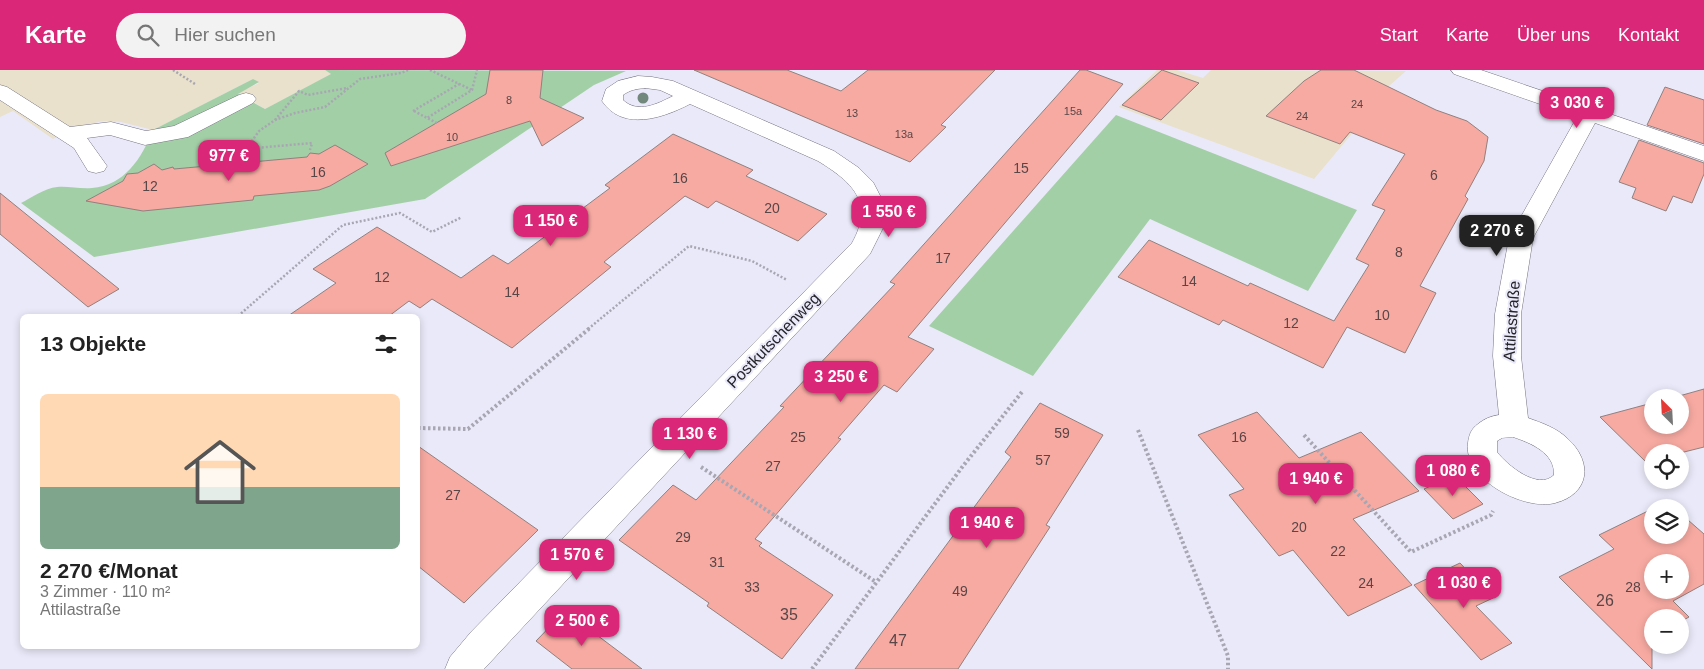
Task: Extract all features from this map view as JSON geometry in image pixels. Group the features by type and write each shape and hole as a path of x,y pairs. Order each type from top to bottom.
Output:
{"street":[{"path":"1461,70 1704,154"},
{"name":"Postkutschenweg","path":"462,669 483,644 861,248 872,229 875,213 870,196 860,182 846,168 826,156 666,85 643,76 634,83 620,87 612,93 612,101 618,110 628,114 642,114 664,110 689,96"},
{"path":"4,98 82,144 96,166"},
{"path":"66,134 111,128 145,138 180,132 246,99"},
{"name":"Attilastraße","path":"1514,426 1506,356 1508,314 1521,238 1589,114"},
{"path":"1495,426 1514,426 1538,433 1557,447 1569,464 1569,480 1557,490 1536,492 1512,484 1492,469 1482,451 1483,436 1495,426"}],"path":[{"path":"173,70 195,84"},
{"path":"246,149 259,131 275,120 295,112 325,106 360,79 394,75 408,70"},
{"path":"430,70 472,90"},
{"path":"427,118 472,90 477,70"},
{"path":"437,123 413,111 459,84"},
{"path":"275,120 300,91 308,95 347,88"},
{"path":"240,314 344,225 400,213 432,232 462,217"},
{"path":"420,428 468,428 689,246 752,261 816,295"},
{"path":"812,669 985,438 1022,392"},
{"path":"1138,430 1228,656 1228,669"},
{"path":"1304,434 1412,552 1491,515 1512,484"},
{"path":"670,449 723,481 876,582"}],"shaded area":[{"path":"0,70 325,70 332,74 265,109 238,93 259,83 253,79 153,130 121,122 104,121 79,126 53,139 13,111 0,117"},
{"path":"1157,70 1177,70 1203,78 1211,70 1406,71 1364,108 1370,112 1314,179 1119,107"}],"green space":[{"path":"325,70 626,71 594,85 425,199 94,257 21,203 52,188 92,188 113,182 130,169 137,160 153,130 253,79 259,82 238,94 265,109 331,74"},
{"path":"1116,115 1357,210 1308,291 1150,219 1033,376 929,326"}],"building":[{"path":"490,70 543,70 540,98 584,118 542,146 530,121 391,166 385,153 486,94"},
{"path":"694,70 787,70 841,91 868,70 995,70 941,125 946,127 910,162"},
{"path":"1080,70 1086,70 1123,84 908,337 934,349 897,392 884,385 838,438 841,439 755,539 762,543 759,546 833,595 782,659 707,606 709,603 619,540 673,485 696,500 784,407 780,406 895,284 890,282"},
{"path":"1162,70 1199,83 1161,120 1122,105"},
{"path":"1321,70 1354,70 1436,110 1467,121 1488,137 1484,161 1465,196 1468,199 1420,286 1436,293 1405,353 1347,327 1323,368 1223,320 1219,325 1118,277 1149,240 1248,286 1250,283 1334,321 1369,265 1356,259 1385,210 1372,205 1405,154 1350,132 1340,144 1266,116 1304,81"},
{"path":"1665,87 1704,100 1704,144 1647,125"},
{"path":"673,134 753,170 746,176 827,214 798,241 716,201 708,208 685,196 604,262 611,267 512,348 432,299 420,308 409,301 392,314 291,314 336,283 313,269 377,227 461,278 493,255 508,264 610,188 605,185"},
{"path":"1639,140 1704,163 1704,174 1692,203 1673,196 1666,211 1632,198 1636,188 1619,182"},
{"path":"335,145 368,164 330,186 319,190 254,196 253,200 143,211 86,201 123,181 127,174 138,173 154,164 162,170 173,167 174,169 307,157 310,153 319,154"},
{"path":"0,193 119,289 88,307 0,234"},
{"path":"1704,389 1704,447 1689,451 1689,444 1644,444 1644,460 1600,417 1644,405 1644,434 1689,434 1689,393"},
{"path":"1040,403 1103,435 1046,525 1050,527 958,669 855,669 1011,457 1005,452"},
{"path":"1257,412 1299,458 1361,432 1419,491 1353,519 1412,585 1348,616 1293,550 1279,556 1229,495 1244,489 1198,435"},
{"path":"420,447 538,530 464,603 420,568"},
{"path":"1454,475 1483,504 1453,519 1424,489"},
{"path":"1644,513 1644,544 1689,544 1689,521 1704,534 1704,584 1689,592 1689,554 1644,554 1644,599 1677,599 1673,601 1681,609 1644,609 1644,654 1652,654 1652,669 1559,577 1614,549 1599,535"},
{"path":"1460,563 1493,598 1476,606 1512,643 1481,660 1414,585"},
{"path":"565,611 642,669 572,669 536,641"}]}
